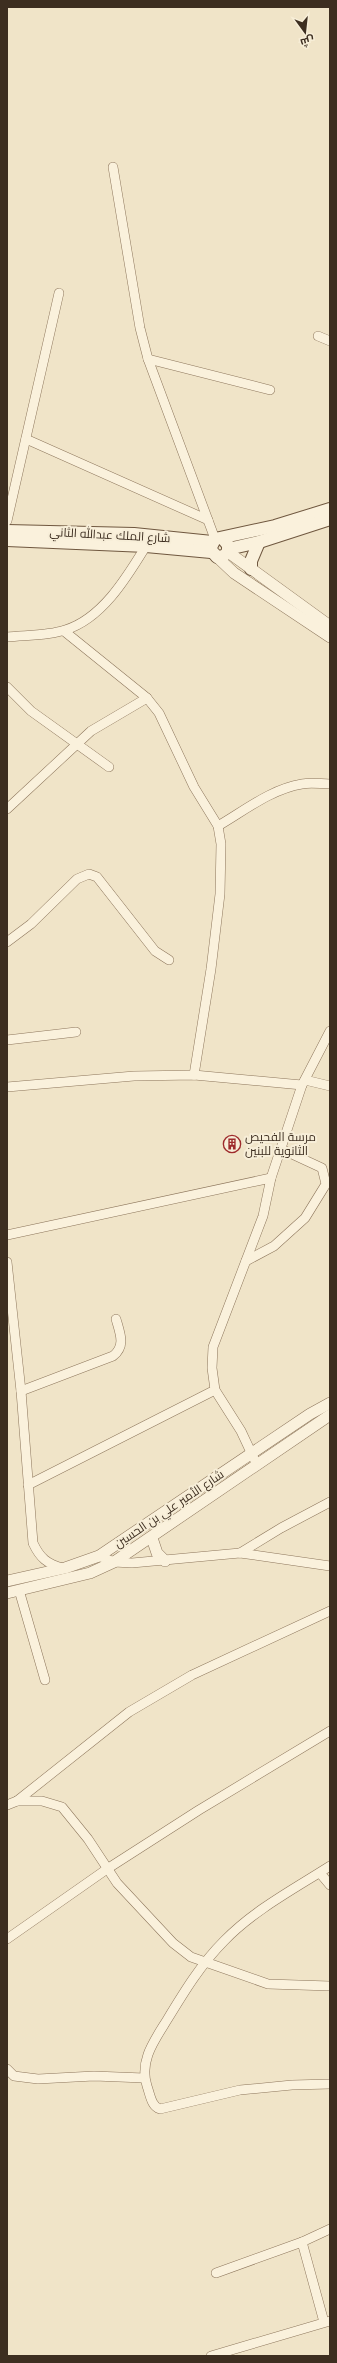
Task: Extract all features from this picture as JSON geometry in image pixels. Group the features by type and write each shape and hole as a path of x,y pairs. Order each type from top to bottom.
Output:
{"main road":[{"name":"شارع الملك عبدالله الثاني","path":"7,531 134,534 219,547 330,508"},
{"name":"شارع الملك عبدالله الثاني","path":"7,540 146,546 219,547 259,542 330,519"},
{"path":"251,569 253,556 259,542"}],"street":[{"path":"112,167 140,328 148,359 219,547 234,573 330,638"},
{"path":"7,521 8,507 26,440 59,293"},
{"path":"318,336 330,341"},
{"path":"148,359 270,390"},
{"path":"26,440 208,520"},
{"path":"7,637 64,631 85,622 99,609 130,571 146,546"},
{"path":"219,547 330,626"},
{"path":"64,631 147,698 163,719 187,774 218,826 221,844 220,894 211,969 194,1075"},
{"path":"7,687 31,711 109,767"},
{"path":"7,808 91,731 147,698"},
{"path":"218,826 271,794 287,787 303,784 330,784"},
{"path":"7,942 32,924 77,879 89,874 97,877 155,951 169,960"},
{"path":"257,1465 250,1453 241,1431 215,1390 212,1368 213,1347 262,1216 271,1178 304,1083 330,1031"},
{"path":"7,1040 76,1032"},
{"path":"7,1087 134,1076 194,1075 330,1086"},
{"path":"246,1261 274,1246 305,1218 326,1184 322,1168 281,1149"},
{"path":"7,1235 271,1178"},
{"path":"7,1262 21,1391 32,1543 42,1560 52,1566 65,1568"},
{"path":"21,1391 114,1356 120,1350 122,1344 116,1319"},
{"path":"28,1485 215,1390"},
{"name":"شارع الأمير علي بن الحسين","path":"7,1581 65,1568 99,1556 250,1453 310,1414 330,1403"},
{"name":"شارع الأمير علي بن الحسين","path":"7,1593 90,1573 114,1562 152,1538 330,1415"},
{"path":"240,1553 281,1528 330,1502"},
{"path":"152,1538 157,1553 165,1560"},
{"path":"99,1556 114,1562 165,1560 240,1553 330,1566"},
{"path":"19,1590 45,1680"},
{"path":"7,1805 17,1801 135,1708 206,1669 330,1611"},
{"path":"7,1939 107,1869 330,1731"},
{"path":"17,1801 42,1801 62,1807 88,1839 117,1883 173,1942 191,1957 268,1984 330,1986"},
{"path":"330,1866 280,1898 243,1925 224,1940 204,1962 152,2044 145,2062 144,2078 153,2104 160,2109 240,2090 292,2085 330,2084"},
{"path":"320,1872 330,1886"},
{"path":"7,2069 14,2076 38,2079 94,2076 144,2078"},
{"path":"216,2273 302,2242 330,2229"},
{"path":"211,2356 327,2321 302,2242"}],"place":[{"name":"مرسة الفحيص الثانوية للبنين","path":"232,1144"}]}
